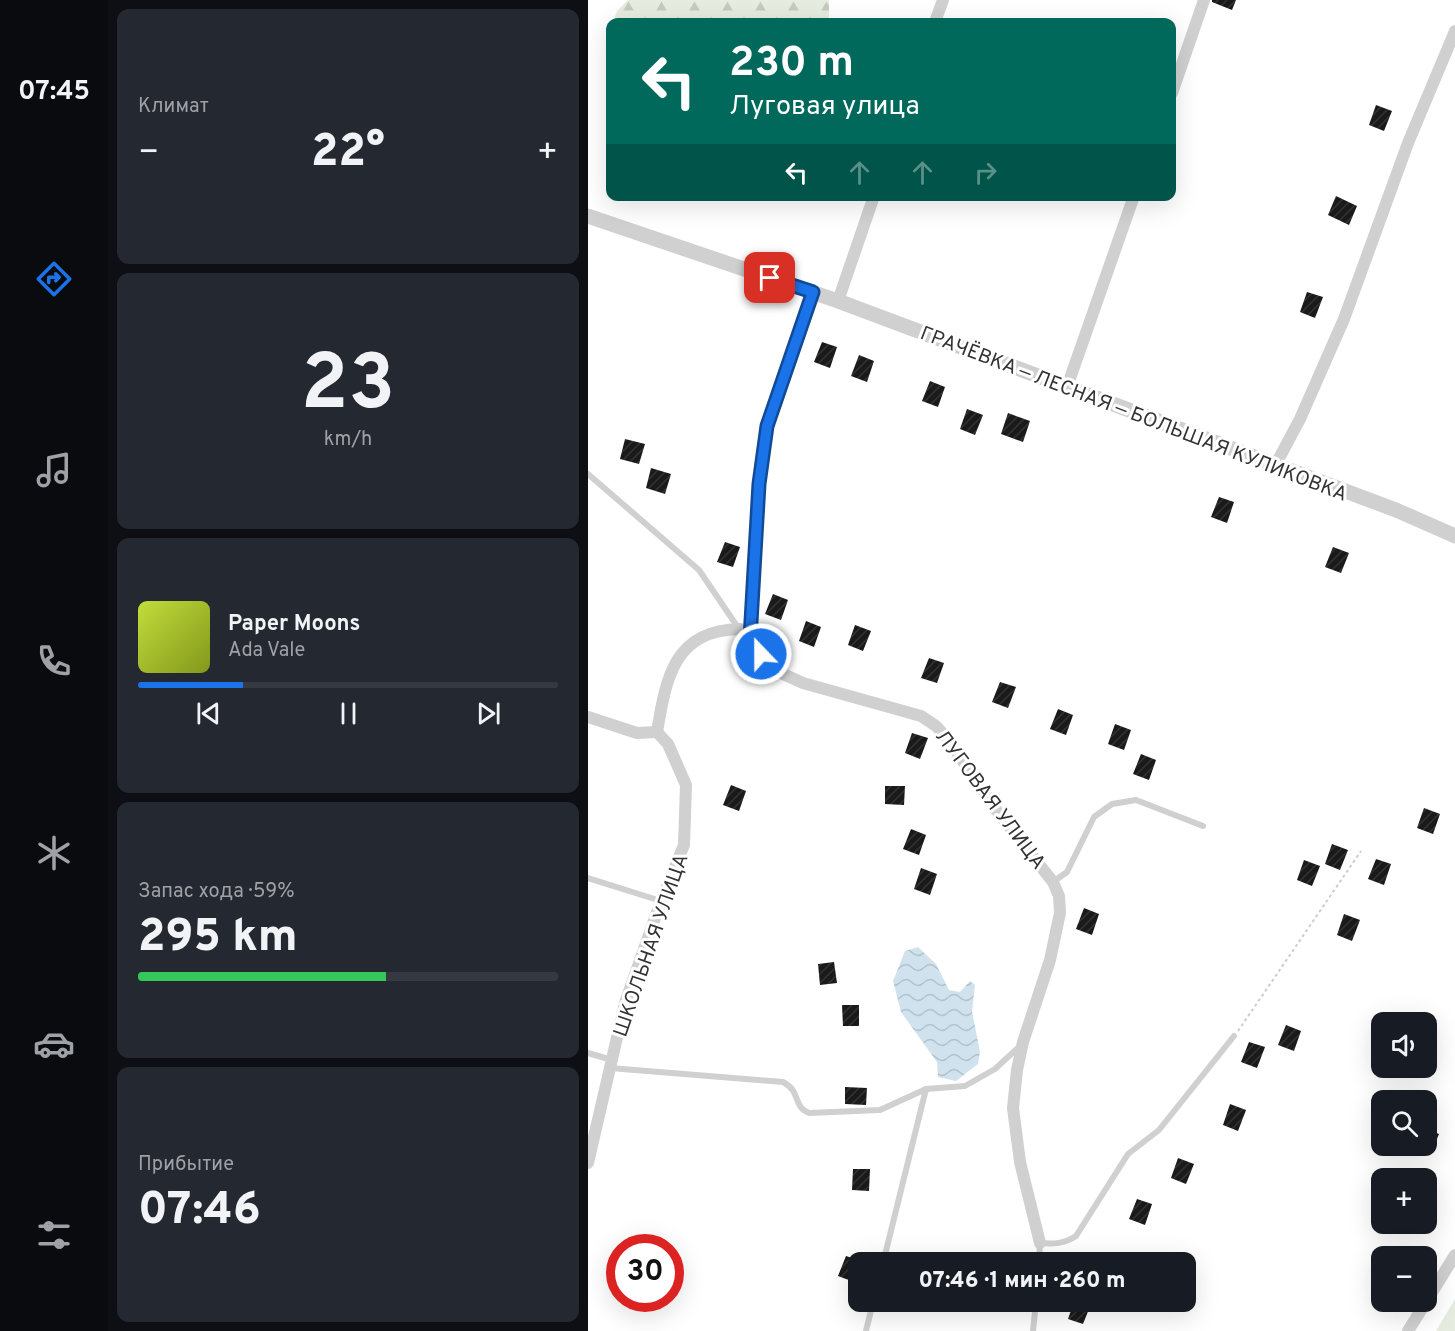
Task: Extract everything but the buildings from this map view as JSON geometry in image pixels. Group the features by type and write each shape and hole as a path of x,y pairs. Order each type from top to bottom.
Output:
{"street":[{"path":"936,18 943,0"},
{"path":"1176,81 1204,0"},
{"path":"1275,466 1344,319 1408,143 1455,31"},
{"path":"838,301 872,201"},
{"path":"1067,387 1132,201"},
{"path":"588,216 813,292 767,426 759,484 750,639"},
{"name":"ГРАЧЁВКА — ЛЕСНАЯ — БОЛЬШАЯ КУЛИКОВКА","path":"813,292 1396,510 1455,536"},
{"path":"588,717 637,733 657,732 664,689 672,669 686,647 707,635 727,630 740,630"},
{"name":"ЛУГОВАЯ УЛИЦА","path":"740,630 750,639 772,669 803,683 921,716 936,726 997,811 1053,882"},
{"name":"ШКОЛЬНАЯ УЛИЦА","path":"588,1163 625,1003 661,901 684,845 686,785 668,744 657,732"},
{"path":"1040,1243 1020,1162 1012,1108 1023,1042 1050,960 1060,913 1059,896 1053,882"},
{"path":"1437,1284 1455,1255"},
{"path":"1408,1331 1420,1312"}],"lane":[{"path":"588,474 699,570 740,630"},
{"path":"1053,882 1067,872 1094,817 1112,804 1136,800 1203,826"},
{"path":"588,878 661,901"},
{"path":"1040,1252 1040,1243 1058,1244 1067,1242 1076,1236 1128,1154 1159,1130 1234,1036"},
{"path":"588,1053 611,1064 783,1082 791,1086 796,1092 798,1105 809,1113 880,1110 926,1089 965,1086 995,1069 1023,1042"},
{"path":"886,1252 926,1089"},
{"path":"866,1331 871,1312"},
{"path":"1033,1331 1035,1312"}],"path":[{"path":"1234,1036 1361,851"}],"green space":[{"path":"628,0 829,0 829,18 614,18 617,11"},
{"path":"1455,1299 1455,1331 1436,1331"}],"water":[{"path":"918,947 936,964 949,990 960,992 970,981 975,985 972,1011 980,1052 978,1064 956,1081 938,1077 937,1062 901,1012 893,981 905,951"}],"route":[{"path":"761,654 750,639 759,484 767,426 813,292 770,278"}]}
